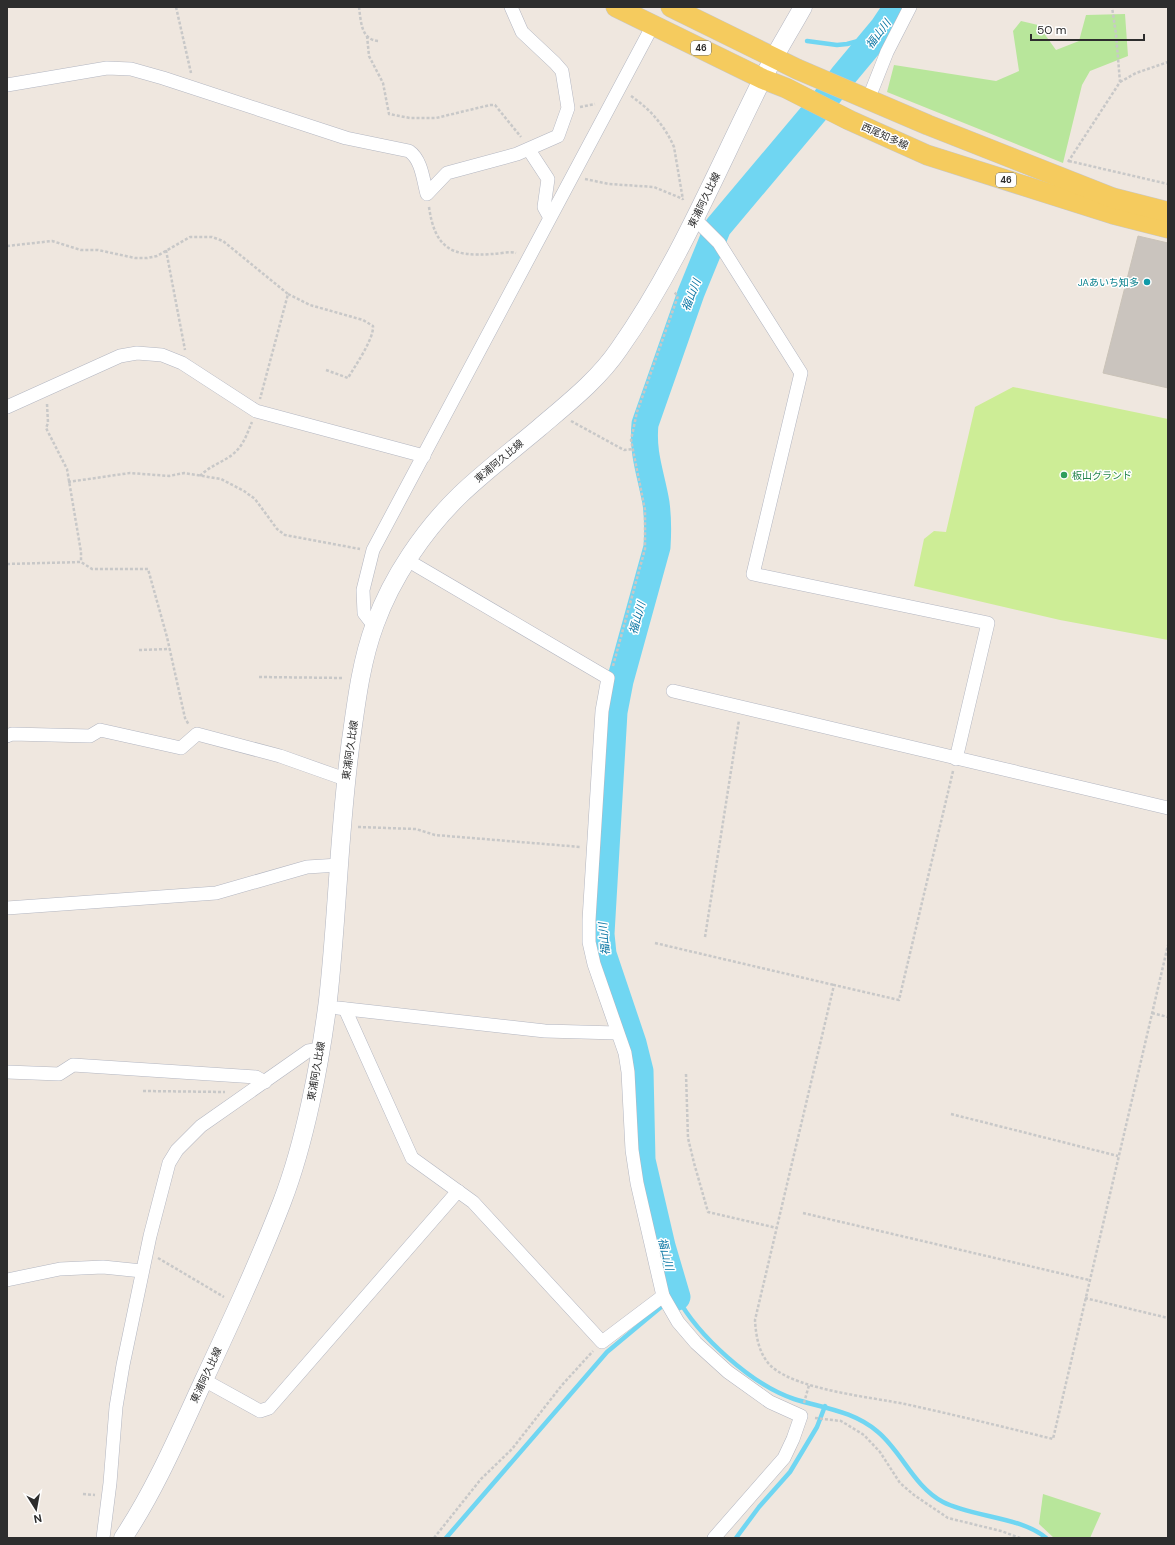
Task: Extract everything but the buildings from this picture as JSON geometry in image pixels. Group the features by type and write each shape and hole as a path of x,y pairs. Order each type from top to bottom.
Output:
{"main road":[{"name":"西尾知多線","path":"616,7 763,79 786,88 849,120 927,154 1113,214 1168,228"},
{"name":"46","path":"670,7 774,58 864,98 1065,169 1112,198 1168,212"},
{"name":"東浦阿久比線","path":"124,1538 154,1487 238,1306 283,1200 306,1119 327,1006 336,925 345,779 360,678 374,626 396,578 436,522 460,495 591,382 616,353 642,315 698,212 763,79 804,7"}],"street":[{"path":"427,194 447,173 529,150 558,136 568,108 562,72 550,58 522,32 511,7"},
{"path":"864,98 910,7"},
{"path":"374,626 364,613 363,590 372,553 527,259 653,25"},
{"path":"7,85 107,68 131,69 192,87 346,138 410,151 416,155 427,194"},
{"path":"529,150 548,178 544,207 550,216"},
{"path":"698,212 708,231 719,243 801,373 753,574 988,622 956,759"},
{"path":"7,406 120,356 137,353 162,356 182,363 256,411 424,456"},
{"path":"408,560 608,678 602,711 589,942 594,964 617,1033 625,1052 628,1072 632,1150 637,1183 663,1296 678,1322 696,1343 728,1372 770,1402 801,1416 793,1439 784,1458 714,1538"},
{"path":"673,691 1168,808"},
{"path":"7,736 12,734 90,736 100,730 181,748 197,734 280,756 345,779"},
{"path":"7,908 216,893 307,867 339,865"},
{"path":"327,1006 545,1031 617,1033"},
{"path":"345,1009 348,1020 412,1158 473,1202 602,1342 663,1296"},
{"path":"103,1538 110,1483 116,1407 123,1365 142,1271 169,1162 177,1150 201,1126 308,1051 320,1049"},
{"path":"7,1072 59,1074 73,1065 256,1076 265,1082"},
{"path":"204,1380 260,1411 269,1408 458,1191"},
{"path":"7,1280 60,1269 103,1267 142,1271"}],"path":[{"path":"176,7 193,82 192,87"},
{"path":"359,7 363,33 370,40 380,41"},
{"path":"1112,7 1120,82"},
{"path":"367,36 369,56 383,83 389,114 410,118 436,118 495,105 529,150"},
{"path":"1168,62 1136,73 1120,82 1065,169 1168,184"},
{"path":"620,88 634,98 661,123 671,140 674,147 683,200"},
{"path":"568,108 613,101"},
{"path":"574,173 588,180 608,184 654,187 683,200 698,212"},
{"path":"427,194 431,224 437,238 447,248 459,254 474,256 514,252 527,259"},
{"path":"7,246 52,241 81,250 98,250 141,258 157,256 190,237 212,237 223,241 235,249 288,294 310,305 356,318 373,326 371,336 348,378 326,370"},
{"path":"166,250 186,354 182,363"},
{"path":"608,678 645,549 645,510 631,440 637,412 678,296 661,280"},
{"path":"200,476 209,467 216,465 238,450 244,442 256,411 288,294"},
{"path":"44,390 47,405 48,424 46,428 67,469 68,482 82,552 81,562"},
{"path":"560,410 572,423 624,450 633,449"},
{"path":"68,482 130,473 169,476 184,474 221,479 244,491 255,499 277,529 285,535 352,547 372,553"},
{"path":"7,564 81,562 92,569 148,569 170,649 185,718 189,726 197,734"},
{"path":"139,650 170,649"},
{"path":"258,677 360,678"},
{"path":"705,937 741,707"},
{"path":"655,943 899,1000 956,759"},
{"path":"342,826 416,829 435,834 594,848"},
{"path":"834,985 755,1320 756,1338 762,1353 772,1366 787,1377 809,1385 906,1404 1053,1439 1168,945"},
{"path":"1152,1014 1168,1017"},
{"path":"686,1074 688,1138 708,1212 777,1228"},
{"path":"144,1090 241,1092 244,1096"},
{"path":"951,1114 1118,1156"},
{"path":"803,1213 1089,1280"},
{"path":"147,1254 162,1259 238,1306"},
{"path":"1085,1298 1168,1318"},
{"path":"434,1538 481,1479 522,1437 562,1385 602,1342"},
{"path":"809,1385 801,1416 841,1422 864,1435 880,1452 900,1483 914,1495 948,1518 1000,1531 1020,1538"}],"green space":[{"path":"1125,14 1128,56 1090,71 1082,85 1063,163 887,92 894,65 996,81 1019,71 1013,31 1021,21 1038,25 1056,50 1079,41 1086,15"},
{"name":"板山グランド","path":"1013,387 1168,419 1168,640 1060,620 914,586 924,539 934,531 946,532 975,407"},
{"path":"1043,1494 1101,1513 1090,1538 1054,1538 1039,1524"}],"waterway":[{"name":"福山川","path":"677,1297 662,1246 642,1160 640,1071 633,1043 603,954 601,934 614,712 620,681 657,547 657,509 646,455 644,435 645,424 691,293 718,227 824,101 883,28 897,7"},
{"path":"807,41 837,45 847,44 877,36"},
{"path":"446,1538 607,1352 661,1307 677,1297 686,1312 712,1343 744,1371 761,1383 794,1399 838,1411 859,1419 869,1425 886,1440 916,1479 933,1496 955,1507 1011,1521 1036,1531 1046,1538"},
{"path":"736,1538 759,1507 790,1472 817,1427 825,1406"}],"place":[{"name":"JAあいち知多","path":"1147,282"},
{"name":"板山グランド","path":"1064,475"}]}
